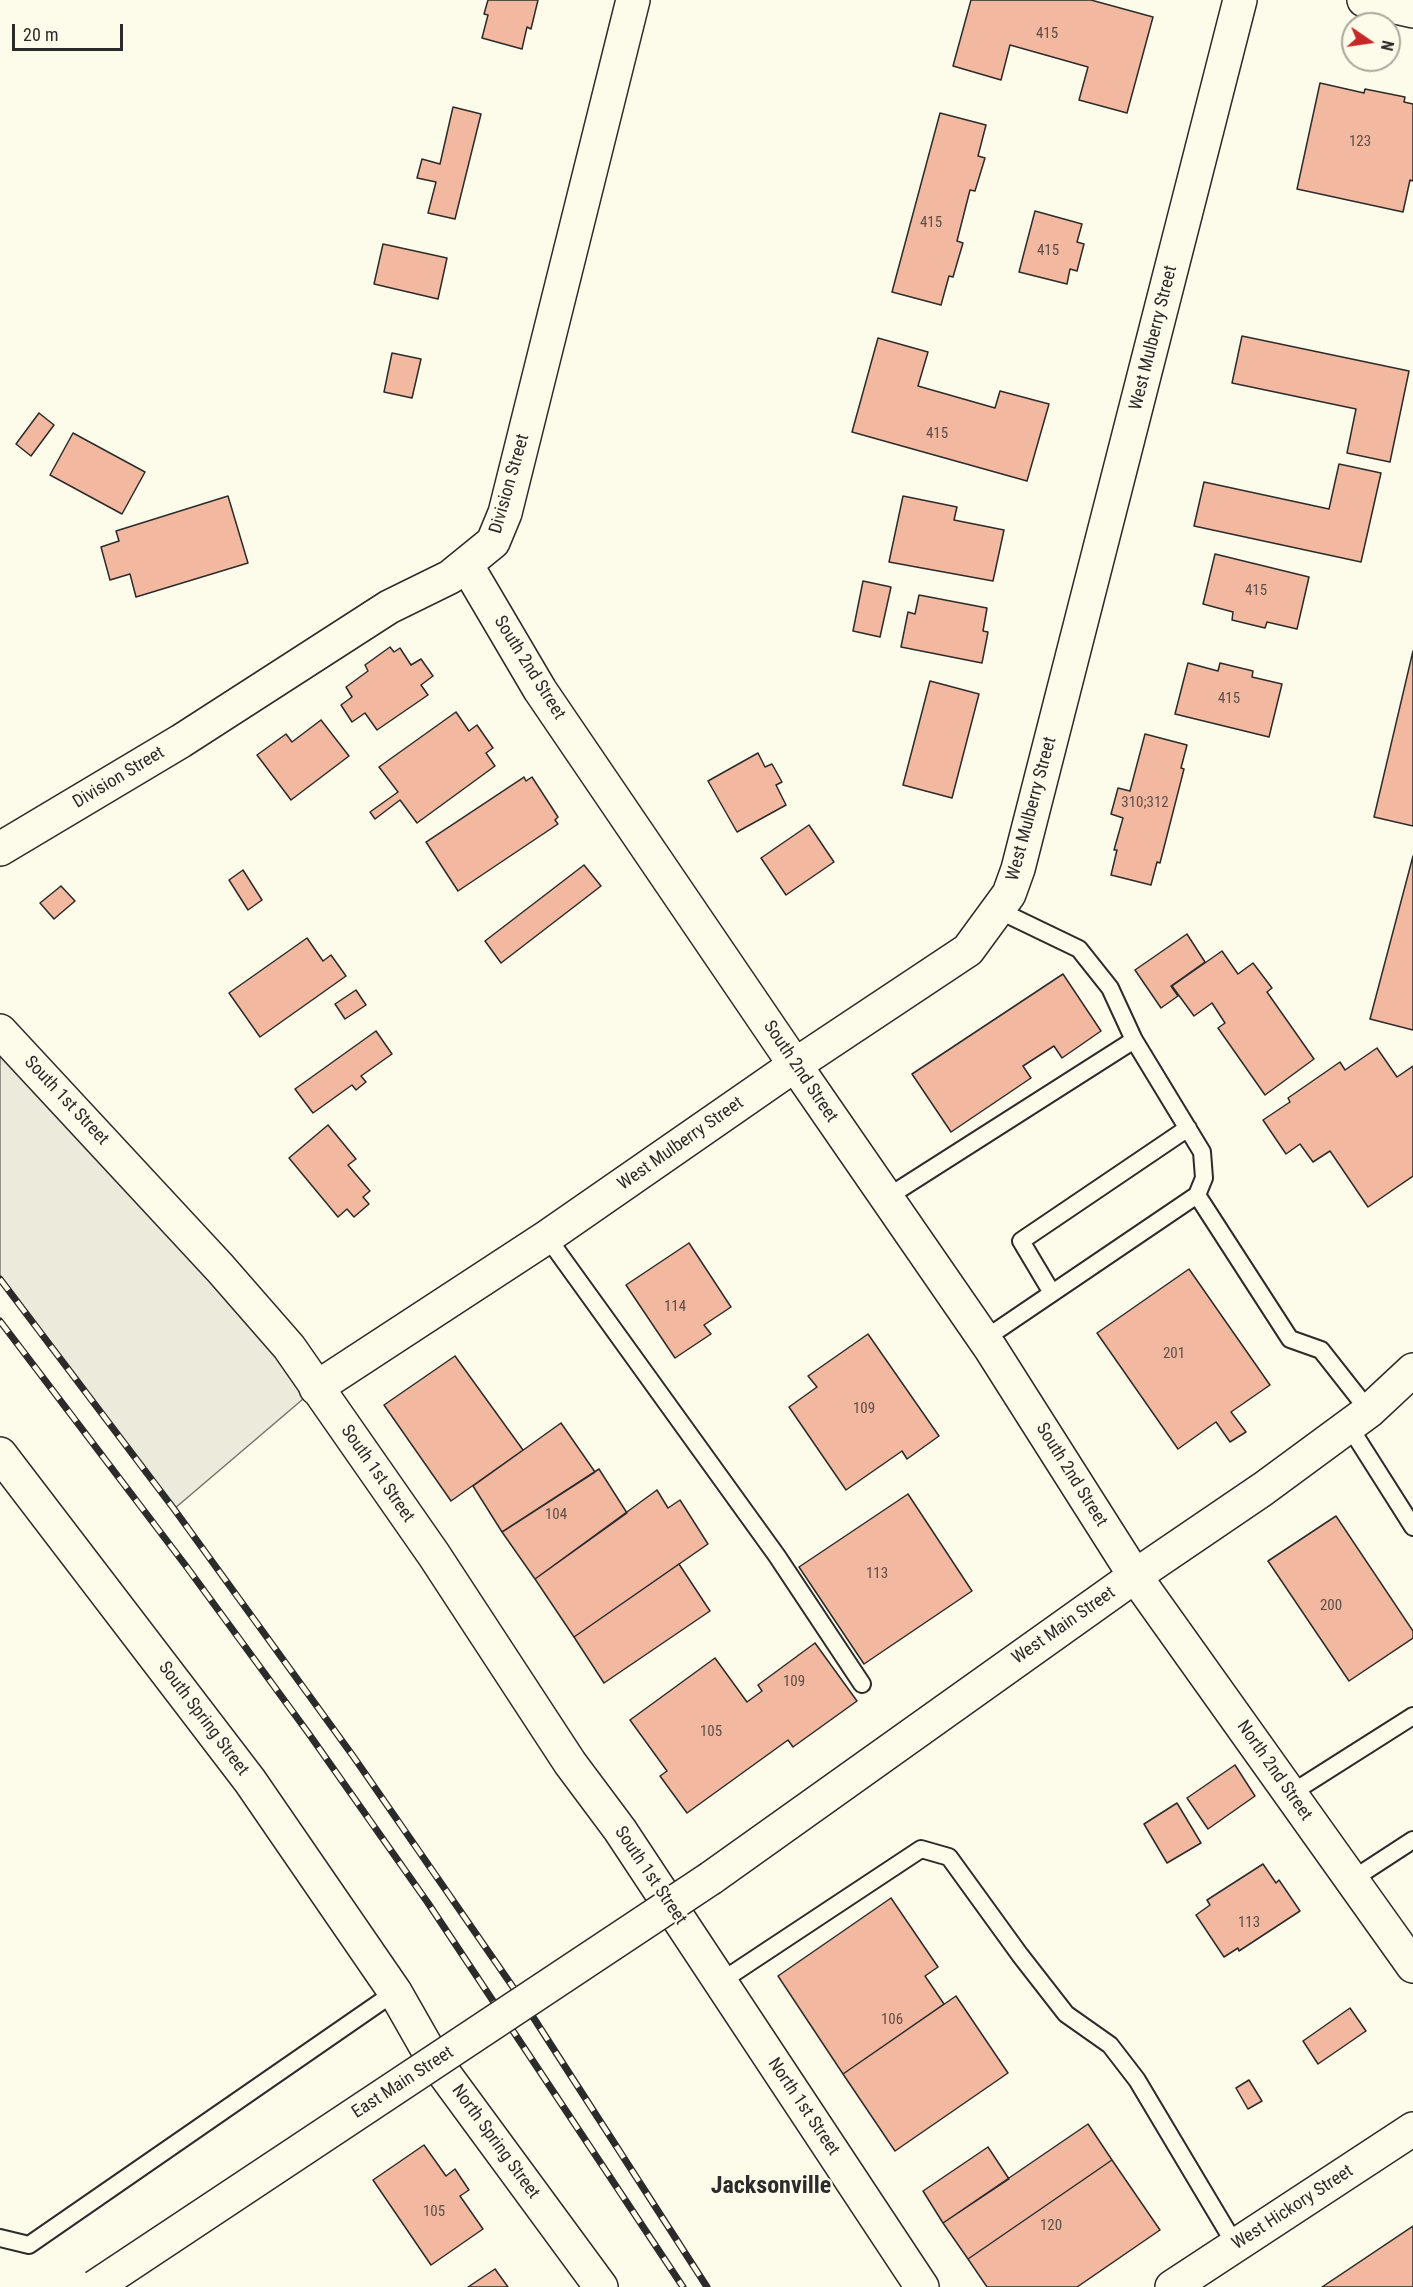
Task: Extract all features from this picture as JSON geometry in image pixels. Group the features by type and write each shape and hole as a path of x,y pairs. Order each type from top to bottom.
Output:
{"street":[{"name":"Division Street","path":"0,849 181,741 389,607 450,577 467,566 493,542 505,513 633,0"},
{"name":"West Mulberry Street","path":"316,1388 547,1237 795,1065 968,950 1009,894 1018,869 1240,0"},
{"path":"1364,0 1413,11"},
{"name":"South 2nd Street","path":"467,566 540,690 991,1349 1135,1576"},
{"name":"South 1st Street","path":"0,1030 220,1268 289,1347 435,1555 570,1763 620,1830 712,1969"},
{"name":"West Main Street","path":"711,1878 1135,1576 1263,1489 1359,1419 1413,1370"},
{"name":"South Spring Street","path":"0,1454 250,1781 395,1992"},
{"name":"North 2nd Street","path":"1135,1576 1350,1881 1413,1966"},
{"name":"East Main Street","path":"95,2287 711,1878"},
{"name":"North 1st Street","path":"712,1969 922,2287"},
{"name":"North Spring Street","path":"395,1992 432,2057 601,2287"},
{"name":"West Hickory Street","path":"1172,2287 1413,2129"}],"lane":[{"path":"983,1340 1197,1195 1204,1178 1202,1152 1134,1041 1110,988 1078,949 998,910"},
{"path":"886,1198 1134,1041"},
{"path":"1052,1293 1021,1241 1188,1128"},
{"path":"1197,1195 1290,1339 1321,1350 1359,1419 1413,1527"},
{"path":"547,1237 777,1556 862,1684"},
{"path":"1290,1794 1413,1716"},
{"path":"1350,1881 1413,1840"},
{"path":"712,1969 921,1849 949,1857 1066,2014 1110,2045 1137,2080 1236,2246"},
{"path":"0,2238 29,2245 395,1992"}],"shaded area":[{"path":"0,1031 316,1388 174,1509 0,1279"}],"building":[{"path":"488,0 538,0 531,29 527,27 522,49 482,38 488,15 484,14"},
{"path":"971,0 1091,0 1153,17 1127,113 1079,100 1088,67 1010,45 1001,80 953,66"},
{"path":"1320,83 1364,93 1365,89 1405,97 1404,102 1413,104 1413,181 1410,180 1403,212 1297,189"},
{"path":"453,107 481,114 455,219 428,213 436,182 417,178 422,159 440,164"},
{"path":"940,113 986,125 978,156 985,158 975,191 970,190 957,241 963,243 953,277 949,276 941,305 892,292"},
{"path":"1035,211 1082,224 1077,242 1084,244 1077,271 1070,269 1067,284 1019,272"},
{"path":"383,244 447,258 438,299 374,284"},
{"path":"1242,336 1409,371 1390,462 1347,453 1356,409 1232,383"},
{"path":"878,338 928,352 918,386 995,408 1000,391 1049,404 1027,481 852,432"},
{"path":"392,353 421,359 412,398 384,392"},
{"path":"39,413 54,425 31,456 16,444"},
{"path":"73,433 145,472 122,514 50,475"},
{"path":"1339,464 1381,473 1361,562 1194,526 1204,482 1329,509"},
{"path":"228,496 248,563 136,597 130,574 110,580 101,547 119,541 116,531"},
{"path":"903,496 957,507 954,520 1004,530 993,581 889,562"},
{"path":"1215,554 1309,577 1297,629 1267,622 1265,628 1232,620 1233,612 1203,604"},
{"path":"863,581 891,587 880,637 853,631"},
{"path":"919,595 987,608 983,631 988,632 982,663 901,647 908,612 915,614"},
{"path":"390,647 394,652 400,648 411,665 421,659 433,676 421,685 428,695 377,730 365,713 352,722 341,705 352,697 346,687 368,671 365,665"},
{"path":"1413,651 1413,826 1374,817"},
{"path":"1188,663 1218,671 1220,663 1253,671 1252,677 1282,684 1269,737 1175,714"},
{"path":"930,681 979,694 952,798 903,785"},
{"path":"456,712 469,731 477,725 493,748 486,753 495,766 417,823 400,800 375,819 370,812 398,792 379,767"},
{"path":"321,720 349,756 291,800 257,755 286,734 292,742"},
{"path":"1145,734 1187,745 1181,768 1184,769 1160,863 1157,862 1151,885 1111,875 1117,850 1114,850 1123,818 1111,814 1118,788 1130,791"},
{"path":"758,753 765,767 772,764 782,782 776,785 786,805 737,832 708,781"},
{"path":"524,777 526,781 532,777 558,817 555,820 558,824 458,891 426,842"},
{"path":"809,825 834,862 786,895 761,858"},
{"path":"1413,856 1413,1030 1370,1019"},
{"path":"584,865 601,886 501,963 485,941"},
{"path":"243,870 262,900 248,910 229,880"},
{"path":"61,886 75,901 54,919 40,903"},
{"path":"1187,934 1205,962 1171,986 1178,996 1161,1008 1135,970"},
{"path":"307,938 323,961 331,955 346,976 260,1037 229,993"},
{"path":"1222,951 1238,974 1253,963 1272,988 1267,992 1314,1059 1265,1095 1218,1028 1225,1023 1212,1003 1194,1016 1172,986"},
{"path":"1063,974 1101,1031 1062,1058 1054,1046 1023,1066 1031,1078 951,1132 912,1074"},
{"path":"356,990 366,1005 345,1019 335,1004"},
{"path":"376,1031 392,1054 361,1076 366,1082 356,1090 352,1085 313,1113 295,1089"},
{"path":"1377,1048 1397,1077 1413,1066 1413,1176 1368,1207 1330,1151 1313,1162 1300,1144 1286,1154 1263,1120 1290,1102 1288,1098 1340,1062 1345,1070"},
{"path":"328,1125 356,1159 348,1165 370,1191 363,1197 369,1204 354,1217 347,1209 338,1217 289,1158"},
{"path":"689,1243 731,1307 704,1325 711,1334 675,1358 626,1285"},
{"path":"1189,1269 1270,1385 1231,1412 1246,1432 1230,1442 1216,1422 1178,1449 1097,1333"},
{"path":"868,1334 939,1436 907,1459 902,1451 846,1490 789,1407 817,1387 808,1376"},
{"path":"455,1356 523,1450 451,1501 384,1405"},
{"path":"561,1423 595,1472 502,1532 473,1486"},
{"path":"599,1469 627,1513 535,1579 502,1532"},
{"path":"657,1490 668,1508 680,1500 708,1544 574,1637 535,1579"},
{"path":"908,1494 972,1591 864,1664 799,1567"},
{"path":"1336,1516 1413,1631 1413,1638 1349,1681 1268,1561"},
{"path":"679,1564 710,1611 604,1683 574,1637"},
{"path":"815,1643 857,1701 793,1747 788,1740 687,1813 660,1776 667,1771 630,1720 715,1658 747,1702 762,1691 758,1685"},
{"path":"1235,1765 1255,1796 1208,1829 1187,1798"},
{"path":"1177,1803 1201,1843 1167,1863 1144,1824"},
{"path":"1263,1864 1276,1883 1279,1880 1300,1911 1239,1951 1238,1948 1224,1957 1196,1915 1210,1905 1207,1900"},
{"path":"891,1898 938,1967 925,1976 944,2004 843,2074 778,1976"},
{"path":"956,1996 1008,2073 895,2151 843,2074"},
{"path":"1350,2008 1366,2031 1318,2064 1303,2041"},
{"path":"1249,2080 1262,2101 1248,2109 1236,2088"},
{"path":"1088,2124 1112,2160 968,2259 943,2223"},
{"path":"424,2145 446,2176 455,2169 469,2190 460,2196 483,2229 431,2265 373,2180"},
{"path":"988,2147 1009,2179 943,2223 923,2191"},
{"path":"1112,2160 1160,2230 1077,2287 987,2287 968,2259"},
{"path":"1413,2226 1413,2287 1322,2287"},
{"path":"495,2269 508,2287 468,2287"}],"railway":[{"path":"0,1279 174,1509 353,1756 524,2003 707,2287"},
{"path":"0,1321 186,1566 309,1734 428,1903 683,2287"}],"district":[{"name":"Jacksonville","path":"771,2187"}]}
